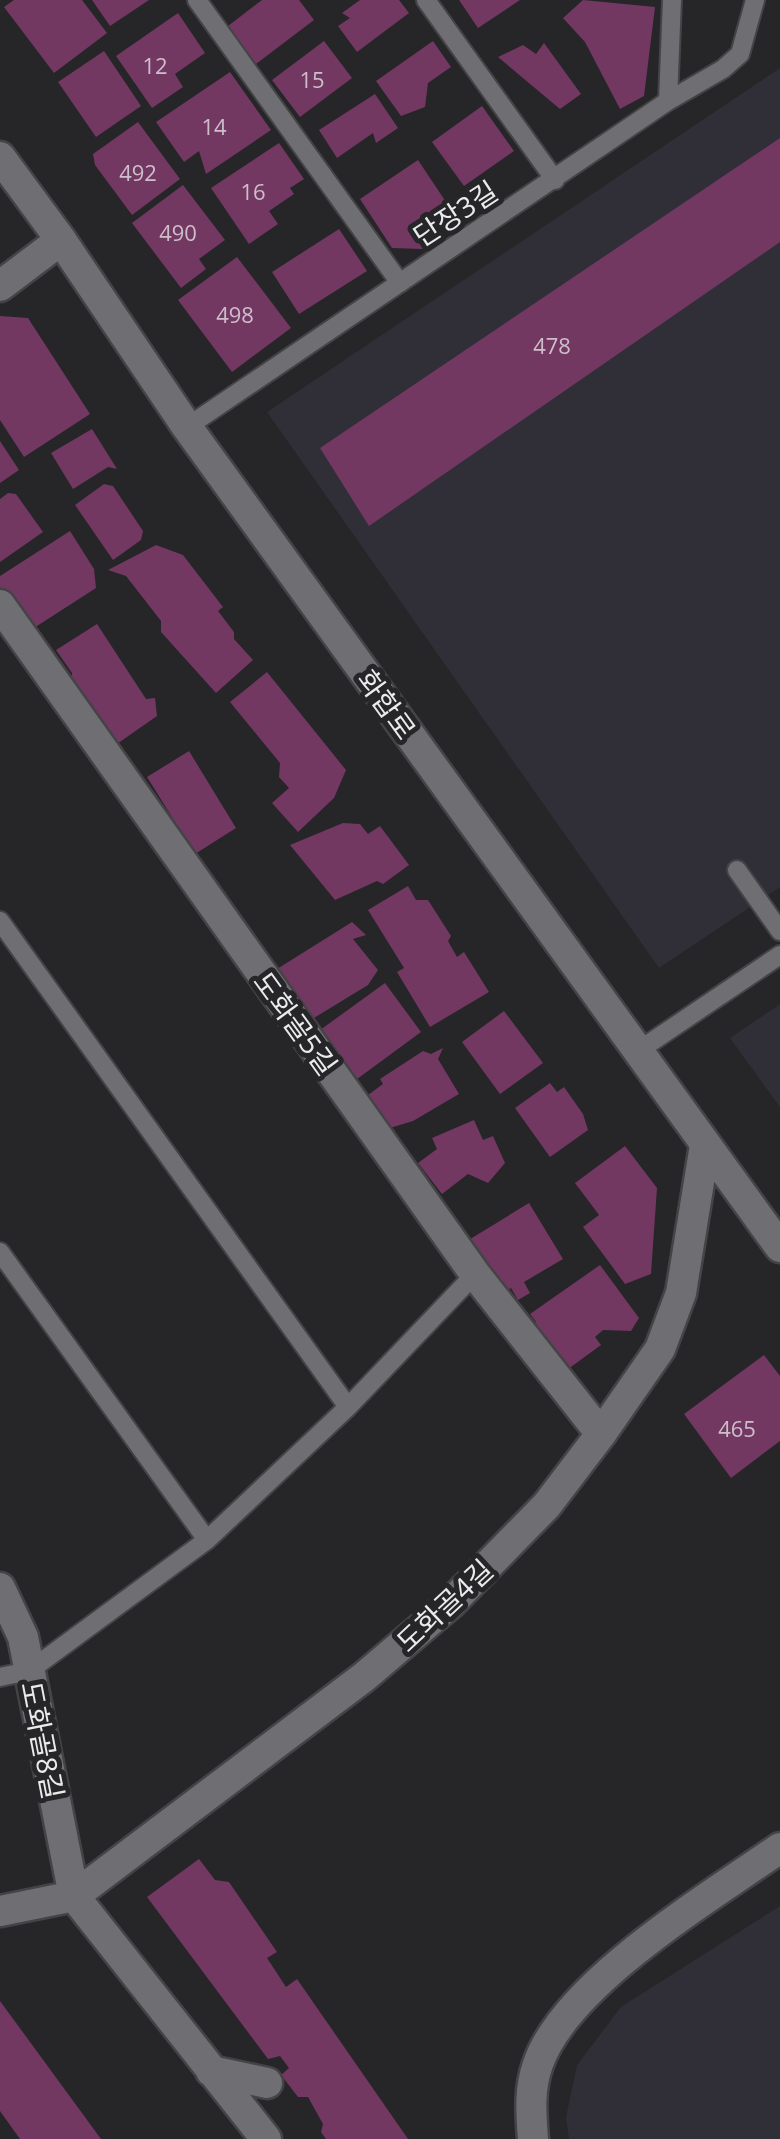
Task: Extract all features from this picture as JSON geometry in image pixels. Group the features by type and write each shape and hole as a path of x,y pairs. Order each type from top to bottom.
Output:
{"street":[{"name":"화합로","path":"0,157 187,427 780,1247"},
{"path":"0,286 61,240"},
{"name":"도화골5길","path":"0,605 475,1274 601,1434"},
{"name":"도화골4길","path":"0,1911 74,1896 364,1677 450,1602 547,1505 660,1349 680,1293 705,1145"},
{"name":"도화골8길","path":"0,1588 22,1637 14,1674 74,1896"},
{"path":"533,2139 530,2100 538,2063 580,1997 780,1848"},
{"path":"74,1896 266,2139"},
{"path":"211,2071 267,2083"}],"lane":[{"path":"197,0 400,282"},
{"path":"426,0 555,180"},
{"path":"668,101 672,0"},
{"name":"단장3길","path":"187,427 668,101 723,68 740,54 755,0"},
{"path":"737,870 780,932"},
{"path":"0,922 348,1407"},
{"path":"638,1051 780,955"},
{"path":"0,1252 207,1540"},
{"path":"14,1674 207,1540 348,1407 475,1274"}],"shaded area":[{"path":"780,68 780,887 659,968 267,412"},
{"path":"780,1004 780,1107 730,1038"},
{"path":"780,1906 780,2139 569,2139 566,2117 577,2065 621,2007"}],"building":[{"path":"14,0 82,0 107,33 54,73 4,7"},
{"path":"92,0 149,0 110,26"},
{"path":"262,0 299,0 314,20 256,64 228,26"},
{"path":"360,0 399,0 409,13 357,52 338,26 350,18 342,13"},
{"path":"459,0 520,0 478,28"},
{"path":"583,0 655,7 644,96 620,109 585,42 563,18"},
{"path":"178,13 205,53 175,74 183,87 152,108 116,56"},
{"path":"324,41 352,78 300,117 272,80"},
{"path":"433,41 451,67 428,83 425,107 401,116 376,81"},
{"path":"544,43 581,94 560,109 498,57 523,45 536,54"},
{"path":"104,51 141,106 96,137 58,82"},
{"path":"230,72 271,130 206,174 199,151 184,162 156,122"},
{"path":"375,94 398,128 376,143 373,133 337,158 319,130"},
{"path":"482,106 514,151 464,186 432,142"},
{"path":"138,122 180,179 132,215 95,165 93,154"},
{"path":"780,138 780,242 369,526 320,448"},
{"path":"279,143 304,179 290,188 294,194 269,211 278,224 249,244 211,188"},
{"path":"418,160 460,223 422,249 392,248 360,199"},
{"path":"183,185 225,240 199,259 206,269 181,288 132,223"},
{"path":"339,229 367,271 299,314 272,272"},
{"path":"237,257 291,328 232,372 178,300"},
{"path":"0,316 28,318 90,414 24,457 0,420"},
{"path":"92,429 117,469 108,467 73,489 51,453"},
{"path":"0,441 19,470 0,483"},
{"path":"104,484 113,486 143,531 141,540 113,560 75,505"},
{"path":"8,493 16,494 43,532 0,562 0,499"},
{"path":"70,531 94,569 96,588 23,635 0,599 0,576"},
{"path":"156,545 183,555 223,607 218,611 234,632 234,639 253,660 216,693 161,632 161,621 126,576 108,570"},
{"path":"97,624 146,699 155,698 157,716 114,746 71,683 72,673 56,650"},
{"path":"267,672 346,770 334,798 298,832 272,803 289,788 279,777 280,763 230,702"},
{"path":"189,751 236,828 195,854 147,777"},
{"path":"343,823 360,824 368,834 380,826 409,865 383,884 377,881 335,900 290,845"},
{"path":"408,886 416,900 428,900 451,936 448,941 457,957 464,952 489,992 430,1027 397,972 404,968 368,910"},
{"path":"352,922 366,935 353,939 378,970 368,985 309,1021 277,969"},
{"path":"385,983 421,1032 353,1082 316,1033"},
{"path":"504,1011 543,1063 500,1094 462,1042"},
{"path":"443,1048 438,1059 459,1094 413,1121 390,1128 368,1095 383,1084 380,1079 423,1051 431,1054"},
{"path":"550,1083 557,1092 564,1087 583,1114 588,1130 550,1157 515,1108"},
{"path":"474,1120 483,1140 493,1136 505,1163 488,1183 468,1174 442,1194 418,1163 437,1149 432,1138"},
{"path":"625,1146 657,1188 651,1274 625,1284 583,1227 599,1215 575,1183"},
{"path":"529,1203 563,1259 524,1282 530,1293 518,1300 511,1288 500,1295 467,1241"},
{"path":"600,1265 639,1318 631,1331 603,1330 595,1337 601,1345 564,1372 531,1325 536,1322 530,1314"},
{"path":"764,1355 780,1376 780,1441 731,1478 684,1414"},
{"path":"199,1859 215,1880 229,1882 277,1952 267,1958 286,1987 297,1979 408,2139 326,2139 321,2132 323,2124 308,2097 298,2097 281,2075 289,2068 280,2056 268,2059 147,1897"},
{"path":"0,2001 101,2139 20,2139 0,2111"}]}
